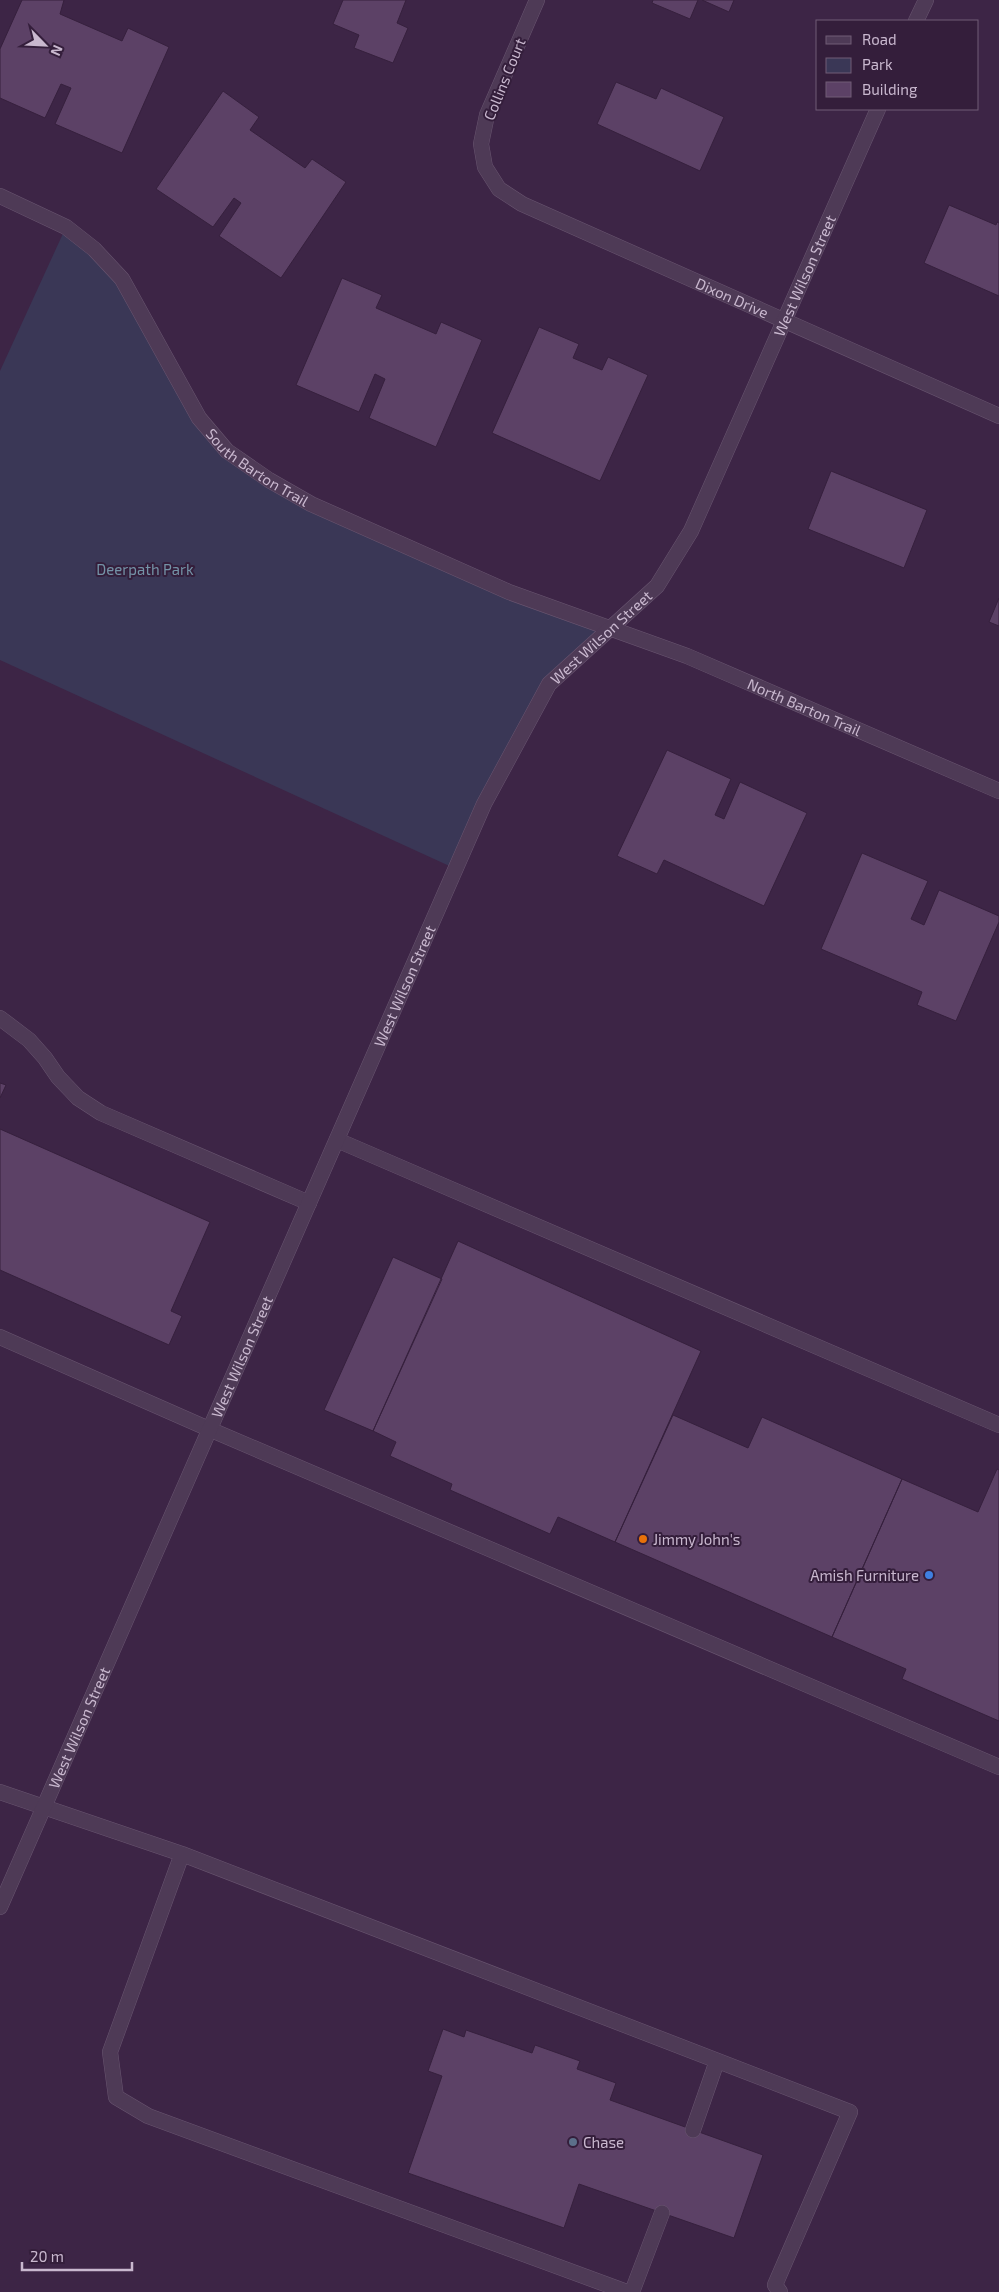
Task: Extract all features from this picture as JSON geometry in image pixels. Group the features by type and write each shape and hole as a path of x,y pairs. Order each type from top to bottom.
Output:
{"street":[{"name":"Collins Court","path":"522,204 499,189 494,182 485,167 481,144 487,115 537,0"},
{"path":"916,20 926,0"},
{"name":"West Wilson Street","path":"0,1907 484,804 549,684 608,628 657,586 690,530 878,110"},
{"name":"South Barton Trail","path":"0,196 66,227 94,249 122,279 199,418 227,451 269,480 311,504 509,592 608,628"},
{"name":"Dixon Drive","path":"522,204 999,416"},
{"name":"North Barton Trail","path":"608,628 688,656 999,791"},
{"path":"0,1018 29,1040 58,1077 78,1098 101,1113 309,1202"},
{"path":"337,1140 999,1425"},
{"path":"0,1337 209,1429 999,1767"},
{"path":"0,1792 182,1854 850,2112 774,2285 780,2292"},
{"path":"182,1854 110,2052 116,2097 148,2116 627,2292"},
{"path":"693,2130 717,2061"},
{"path":"632,2292 662,2213"}],"green space":[{"name":"Deerpath Park","path":"66,227 122,279 199,418 269,480 608,628 562,671 456,869 0,660 0,371"}],"building":[{"path":"22,0 64,0 60,14 122,41 128,28 169,47 122,153 55,124 71,88 61,84 45,118 0,98 0,49"},
{"path":"343,0 406,0 397,23 408,28 393,63 354,48 359,35 333,24"},
{"path":"653,0 698,0 690,19 652,3"},
{"path":"702,0 734,0 729,12"},
{"path":"616,82 656,99 661,88 724,117 700,171 597,124"},
{"path":"223,91 259,117 250,130 305,168 312,159 346,182 281,278 219,236 241,203 234,198 213,227 156,189"},
{"path":"949,205 996,225 997,222 999,223 999,296 924,263"},
{"path":"342,278 382,295 376,308 436,334 441,322 482,340 436,447 369,418 385,379 375,374 359,412 296,385"},
{"path":"539,327 579,344 573,358 602,370 608,357 648,375 600,481 492,433"},
{"path":"831,471 927,510 904,568 808,529"},
{"path":"999,598 999,626 989,622"},
{"path":"667,750 731,779 715,815 724,819 740,782 807,813 764,906 664,860 657,874 617,856"},
{"path":"862,853 928,881 911,919 924,925 939,890 999,916 999,922 956,1021 917,1005 922,992 821,949"},
{"path":"0,1083 6,1085 0,1098"},
{"path":"0,1129 210,1222 171,1311 182,1316 169,1345 0,1270"},
{"path":"458,1241 701,1351 615,1542 558,1517 550,1534 450,1490 452,1484 390,1456 396,1442 373,1431"},
{"path":"393,1257 442,1279 373,1431 324,1410"},
{"path":"673,1415 748,1448 762,1417 902,1479 832,1637 615,1542"},
{"name":"Amish Furniture","path":"997,1469 999,1470 999,1721 902,1679 906,1669 832,1637 902,1479 978,1512"},
{"name":"Chase","path":"443,2029 464,2037 466,2030 532,2053 535,2045 580,2061 577,2069 616,2083 610,2100 763,2155 734,2238 579,2184 564,2228 408,2173 442,2076 428,2071"}],"place":[{"name":"Jimmy John's","path":"643,1539"},
{"name":"Amish Furniture","path":"929,1575"},
{"name":"Chase","path":"573,2142"}]}
